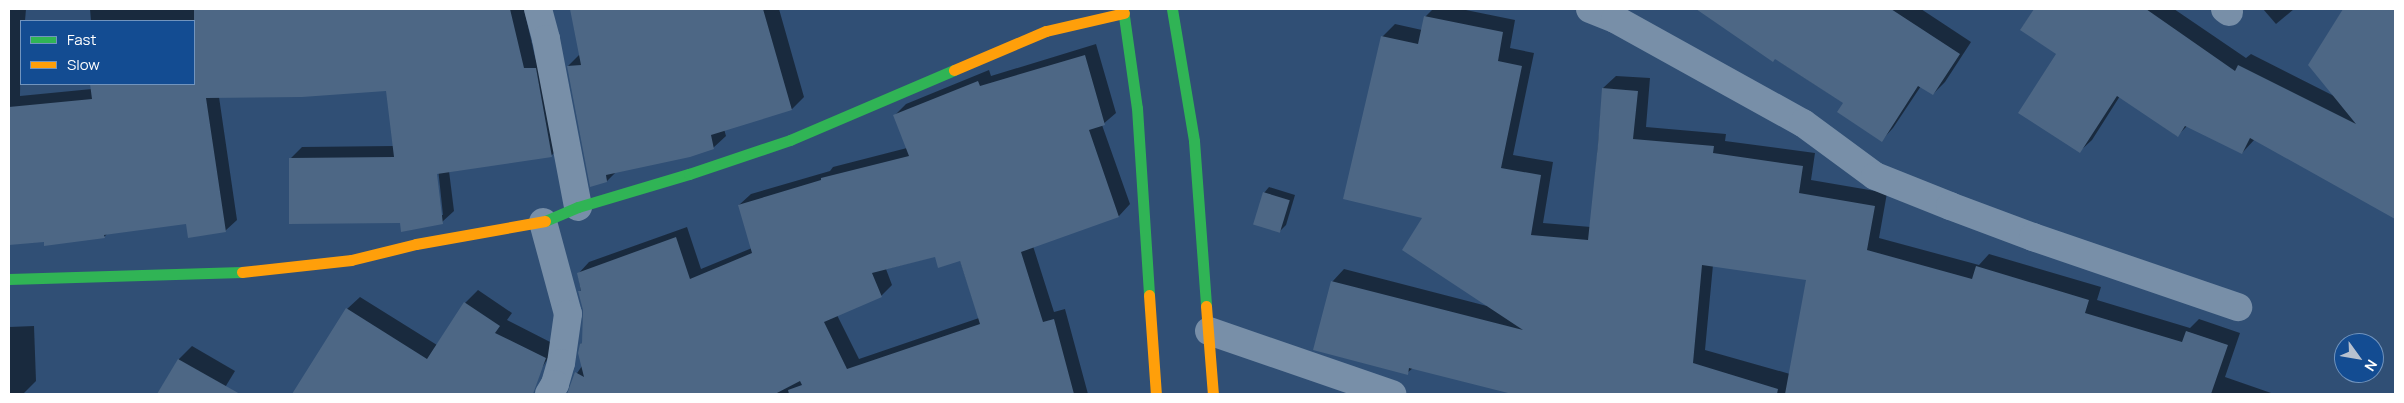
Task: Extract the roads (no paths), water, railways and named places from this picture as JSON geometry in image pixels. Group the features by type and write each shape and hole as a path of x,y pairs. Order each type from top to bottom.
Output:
{"main road":[{"path":"1172,9 1194,141 1212,394"},
{"path":"9,279 258,272 351,260 416,244 543,222 578,208 689,174 790,140 1046,31 1123,11 1137,108 1143,177 1156,394"}],"street":[{"path":"538,9 546,39 578,208"},
{"path":"1590,9 1615,19 1803,123 1875,176 2033,237 2238,307"},
{"path":"543,222 568,314 561,363 555,384 549,394"},
{"path":"1209,331 1392,394"}]}
